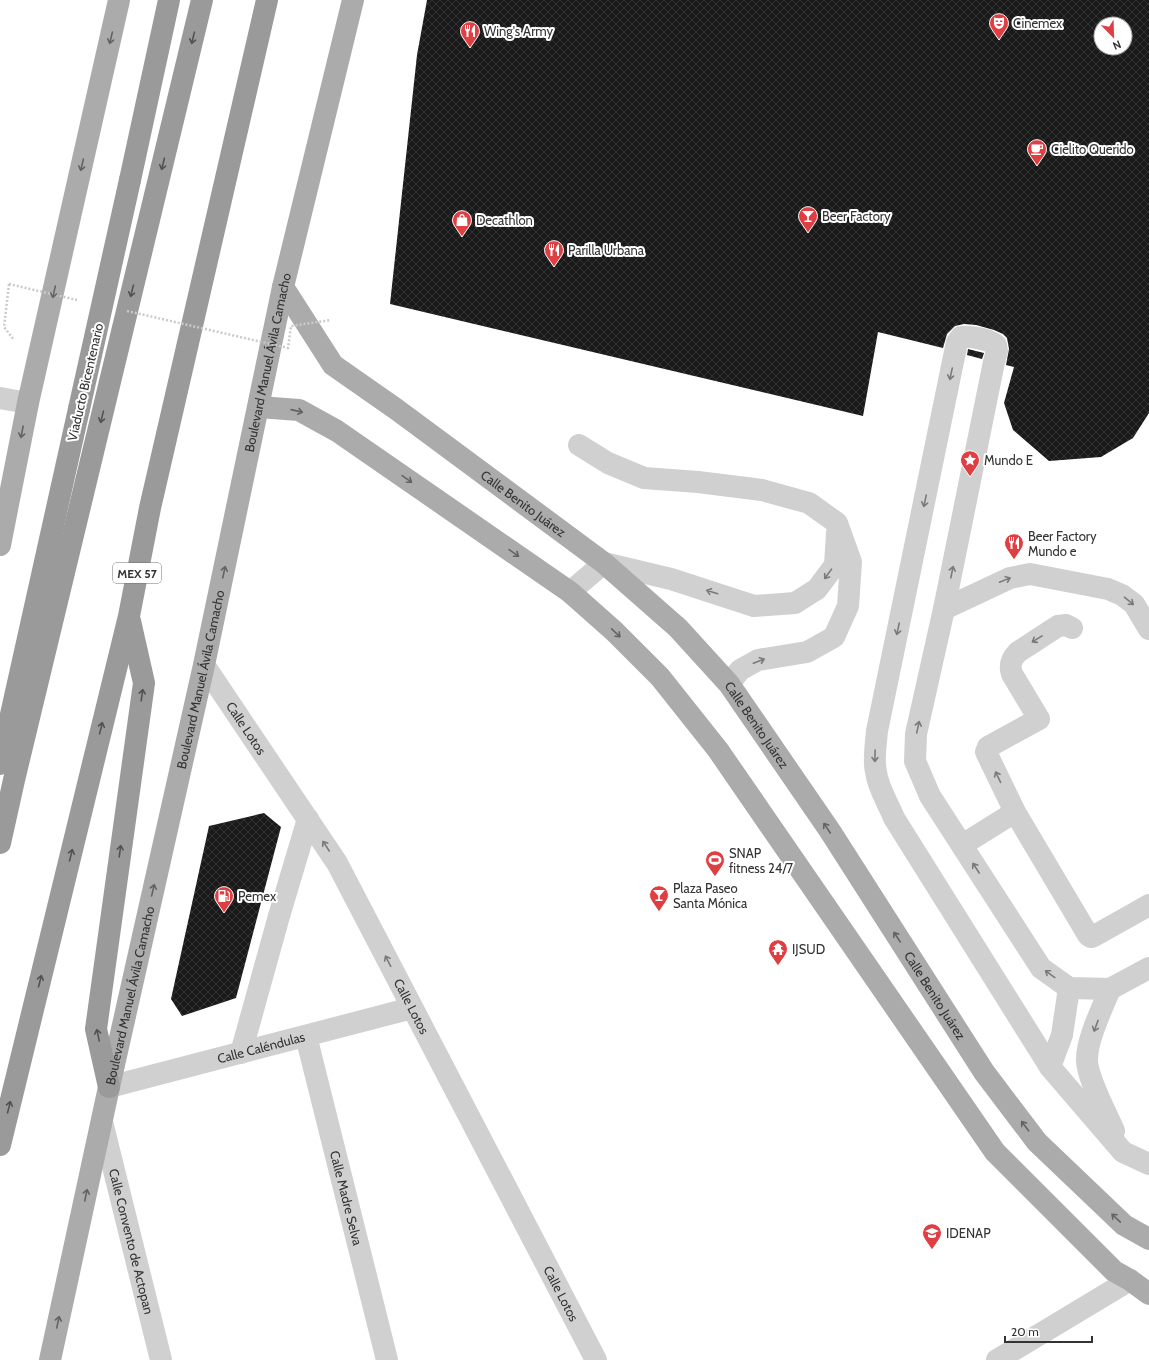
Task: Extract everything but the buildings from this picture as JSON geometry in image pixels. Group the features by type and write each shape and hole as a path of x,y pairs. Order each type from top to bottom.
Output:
{"highway":[{"name":"Viaducto Bicentenario","path":"0,764 170,0"},
{"path":"0,843 7,788 202,0"},
{"name":"MEX 57","path":"0,1145 129,616 152,500 267,0"},
{"path":"109,1087 96,1029 144,683 129,616"}],"main road":[{"path":"0,545 3,510 119,0"},
{"name":"Boulevard Manuel Ávila Camacho","path":"50,1360 109,1087 204,665 283,287 353,0"},
{"name":"Calle Benito Juárez","path":"283,287 333,365 396,409 604,563 678,628 729,684 830,831 984,1072 1037,1142 1124,1225 1149,1239"},
{"path":"258,407 299,410 337,431 570,592 614,631 660,678 718,750 995,1152 1114,1271 1130,1280 1149,1294"}],"street":[{"path":"1149,968 1110,989 1069,988 1041,968 930,796 915,761 916,734 944,609 997,351 996,345 992,342 961,337 957,342 877,731 875,755 876,772 881,789 894,818 1050,1067 1123,1152 1149,1164"},
{"path":"0,398 28,403"},
{"path":"579,445 608,463 644,478 698,482 762,490 809,503 837,523 851,562 848,606 834,637 807,652 758,660 740,670 729,684"},
{"path":"570,592 604,563 671,579 754,606 795,603 817,589 835,565 837,523"},
{"path":"944,609 1010,578 1030,574 1108,589 1122,595 1134,604 1149,629"},
{"path":"1072,628 1066,625 1058,626 1018,652 1011,662 1010,668 1012,674 1039,718 988,747 986,752 1014,812 1090,937 1149,905"},
{"name":"Calle Lotos","path":"204,665 337,863 596,1360"},
{"path":"962,845 1014,812"},
{"path":"241,1053 308,819"},
{"path":"1050,1067 1062,1035 1069,988"},
{"path":"1110,989 1089,1045 1087,1060 1089,1073 1123,1152"},
{"name":"Calle Caléndulas","path":"109,1087 412,1008"},
{"name":"Calle Madre Selva","path":"306,1036 387,1360"},
{"name":"Calle Convento de Actopan","path":"102,1122 161,1360"},
{"path":"997,1360 1130,1280"}],"path":[{"path":"4,328 9,284 79,300"},
{"path":"125,311 288,348 292,326 331,320"}],"place":[{"name":"Cinemex","path":"999,40"},
{"name":"Wing's Army","path":"470,48"},
{"name":"Cielito Querido","path":"1037,166"},
{"name":"Beer Factory","path":"808,233"},
{"name":"Decathlon","path":"462,237"},
{"name":"Parilla Urbana","path":"554,267"},
{"name":"Mundo E","path":"970,477"},
{"name":"Beer Factory Mundo e","path":"1014,560"},
{"name":"SNAP fitness 24/7","path":"715,877"},
{"name":"Plaza Paseo Santa Mónica","path":"659,912"},
{"name":"Pemex","path":"224,913"},
{"name":"IJSUD","path":"778,966"},
{"name":"IDENAP","path":"932,1250"}]}
